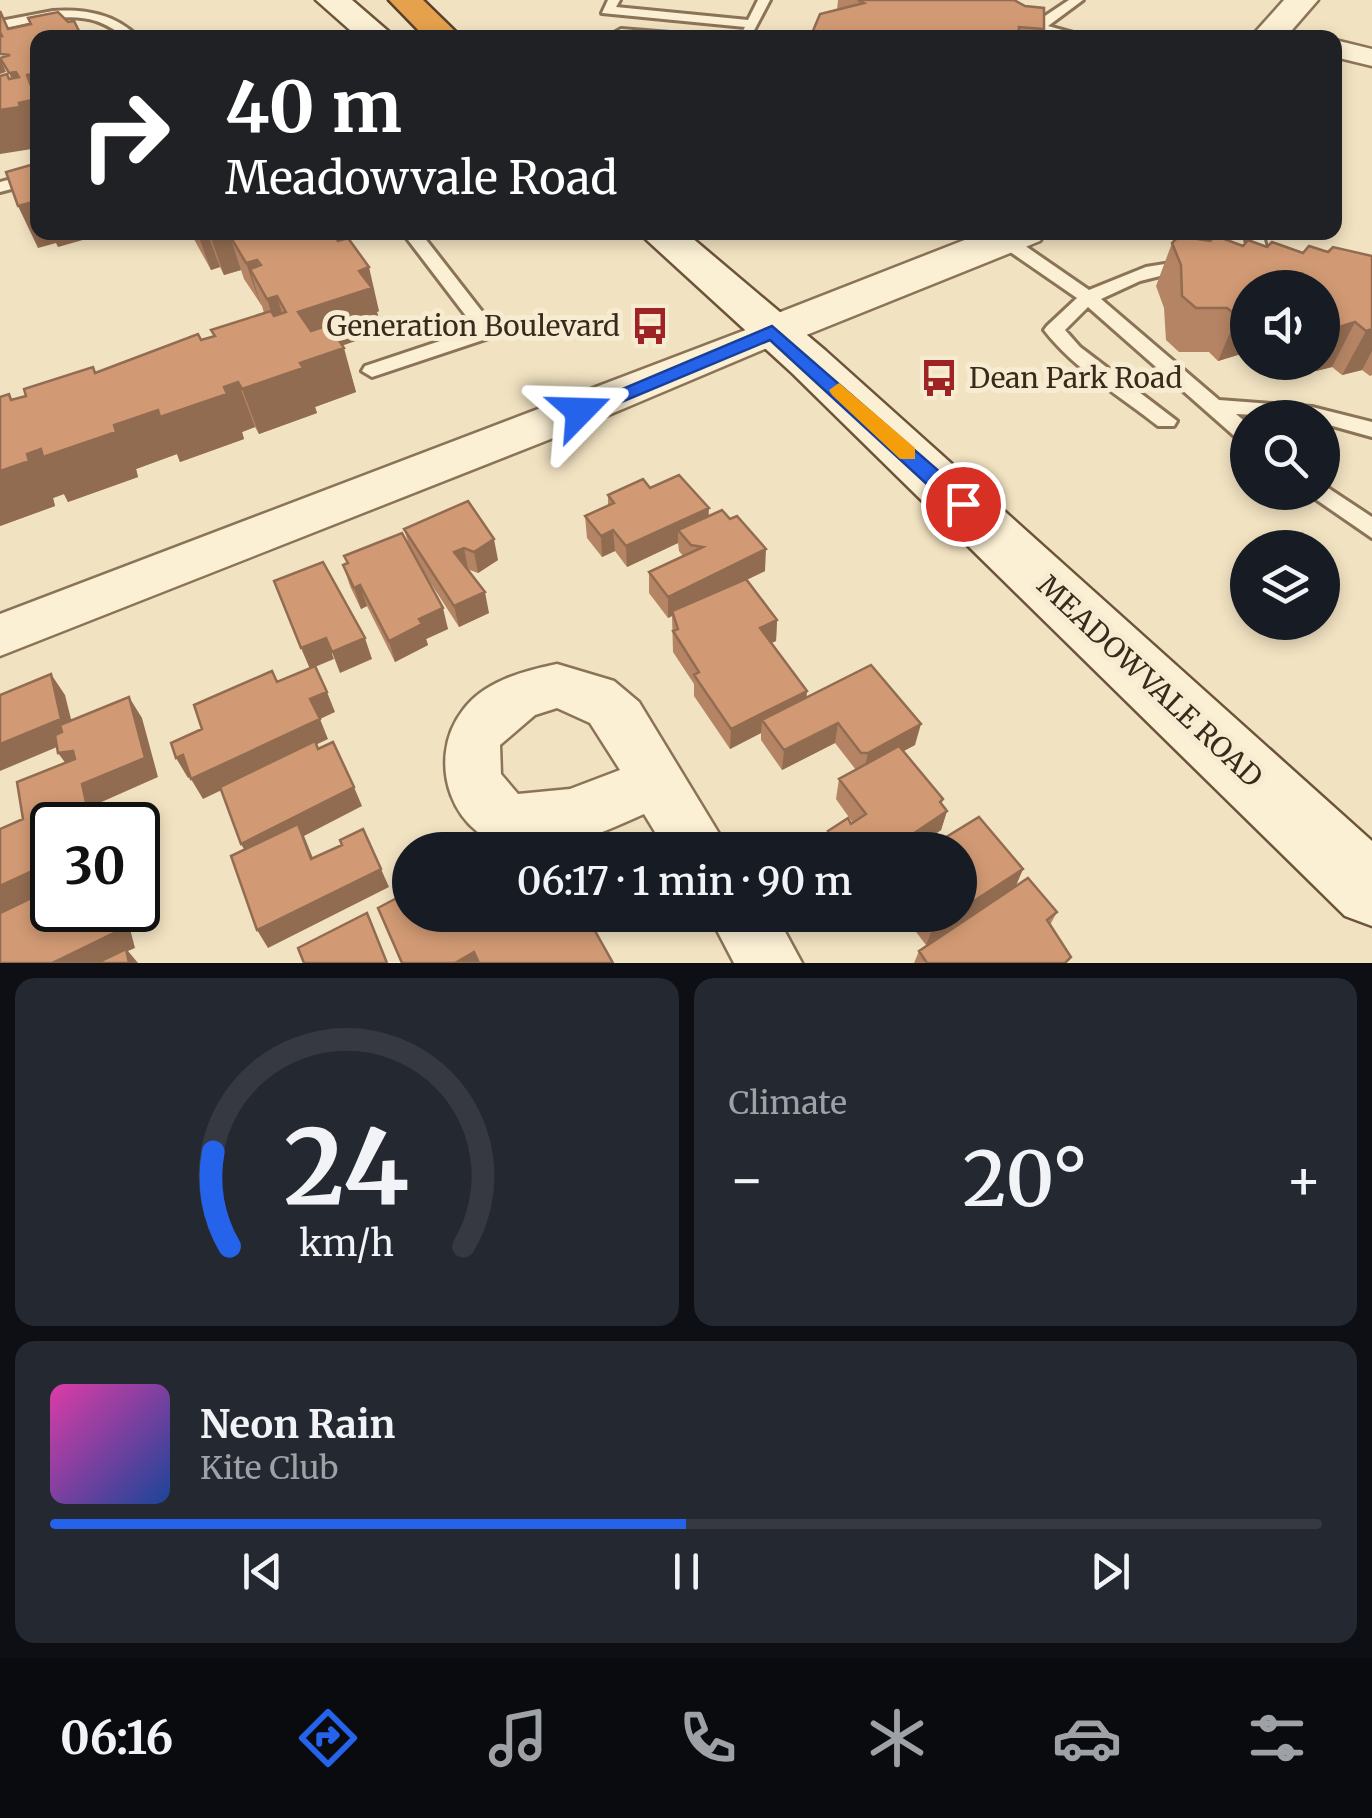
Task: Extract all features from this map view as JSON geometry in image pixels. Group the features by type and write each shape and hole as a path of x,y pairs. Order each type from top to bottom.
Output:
{"highway":[{"path":"405,0 437,30"}],"main road":[{"path":"332,0 370,30"},
{"path":"393,0 434,30"},
{"path":"1281,30 1302,0"},
{"name":"MEADOWVALE ROAD","path":"669,240 736,295 1372,890"},
{"path":"772,332 996,240"}],"street":[{"path":"1342,50 1372,58"},
{"path":"0,635 551,423 772,332"},
{"path":"655,782 687,832"},
{"path":"751,932 770,963"}],"lane":[{"path":"614,0 607,10 680,17 744,30"},
{"path":"680,17 689,0"},
{"path":"749,30 764,0"},
{"path":"987,0 1045,30"},
{"path":"1051,30 1077,0"},
{"path":"0,25 89,13 103,16 122,30"},
{"path":"0,187 30,180"},
{"path":"372,371 488,332 416,240"},
{"path":"1014,240 1090,299 1230,422"},
{"path":"1255,240 1261,267"},
{"path":"1166,421 1073,351 1054,330 1068,311 1134,276 1203,262"},
{"path":"1210,406 1301,410 1341,418 1372,430"},
{"path":"1340,505 1372,529"}],"building":[{"path":"858,0 1014,0 1044,8 1044,29 813,30 820,14 864,3"},
{"path":"0,11 8,29 31,24 28,18 58,12 68,22 74,21 78,30 30,30 30,100 19,103 20,107 0,110 0,76 19,77 16,72 9,73 0,58 10,55 0,52"},
{"path":"30,165 30,203 18,206 6,172"},
{"path":"232,240 349,240 369,267 359,271 372,288 298,312 311,331 329,325 344,348 300,363 303,368 242,389 238,382 224,387 227,394 160,417 158,410 114,425 116,432 43,457 41,449 27,454 29,461 0,471 0,397 9,394 11,400 26,396 24,389 93,367 95,373 198,334 201,340 215,336 211,330 271,311 274,316 286,312 277,296 267,299 250,269 261,265 257,260 246,263"},
{"path":"1175,240 1227,240 1243,246 1248,240 1267,247 1272,242 1303,253 1309,246 1328,252 1333,247 1372,256 1372,329 1366,331 1355,322 1340,327 1340,270 1230,270 1230,310 1196,308 1182,296 1181,265 1172,243"},
{"path":"679,475 709,508 626,546 613,530 601,536 585,516 614,503 608,495 643,479 650,488"},
{"path":"468,501 494,539 474,552 464,548 454,552 485,592 454,606 404,529"},
{"path":"722,510 730,519 737,516 766,549 668,597 649,572 703,547 691,545 678,530"},
{"path":"402,533 443,608 419,619 422,624 389,641 360,585 354,588 343,565 348,563 344,556"},
{"path":"323,562 365,638 332,652 326,638 301,648 274,581"},
{"path":"746,579 777,620 760,628 807,691 731,729 694,675 699,672 673,631 678,629 672,611"},
{"path":"871,665 921,724 868,753 861,753 838,723 784,750 762,720"},
{"path":"315,666 327,692 310,699 320,719 191,779 183,755 176,758 171,743 202,729 194,705 272,671 277,682"},
{"path":"51,674 61,719 0,744 0,695"},
{"path":"129,697 145,758 82,784 86,802 30,802 30,872 0,886 0,829 23,819 17,782 75,759 73,751 58,753 55,735 62,732 60,725"},
{"path":"315,741 318,749 333,742 354,787 241,844 220,787"},
{"path":"899,746 943,799 940,802 947,811 916,832 829,832 848,818 851,824 866,814 839,779"},
{"path":"979,817 1023,869 977,899 977,832 954,832"},
{"path":"298,824 311,859 342,845 340,840 363,829 381,869 257,930 231,856"},
{"path":"1028,878 1057,912 1047,920 1071,957 1065,963 927,963 919,951 947,932 977,932 977,912"},
{"path":"30,899 30,932 116,932 52,963 0,963 0,913"},
{"path":"392,901 392,932 596,932 613,963 479,963 474,952 455,963 402,963 378,908"},
{"path":"367,913 387,963 304,963 298,948"},
{"path":"126,949 129,963 99,963 99,962"}],"slow traffic":[{"path":"839,390 907,453"}],"place":[{"name":"Generation Boulevard","path":"650,326"},
{"name":"Dean Park Road","path":"939,378"}],"route":[{"path":"580,411 772,332 963,504"}]}
